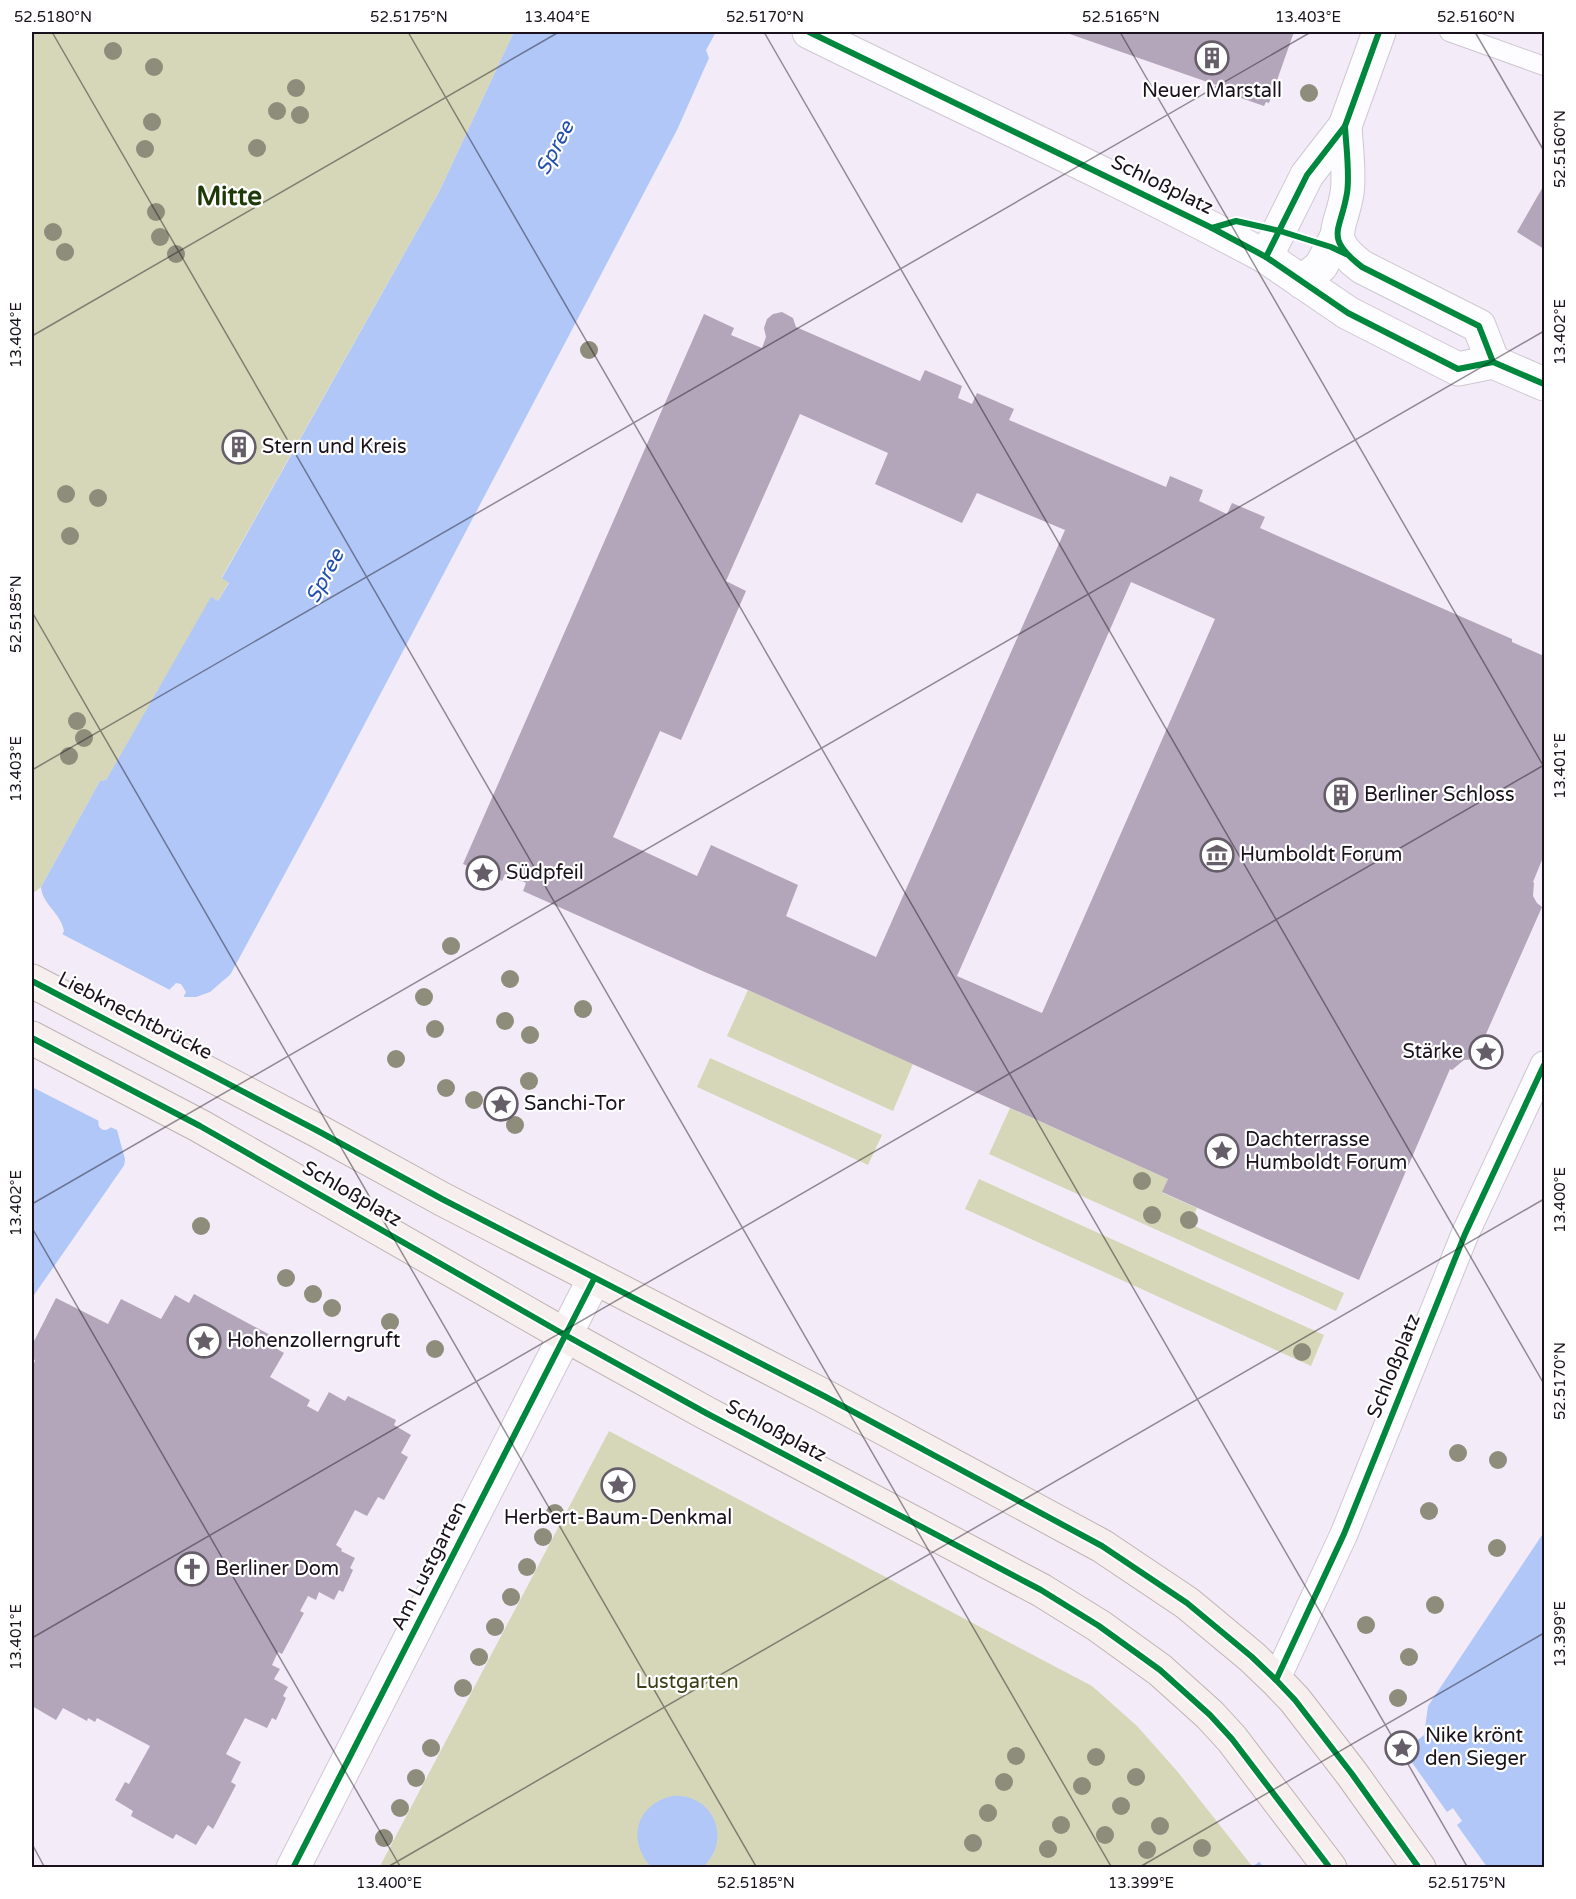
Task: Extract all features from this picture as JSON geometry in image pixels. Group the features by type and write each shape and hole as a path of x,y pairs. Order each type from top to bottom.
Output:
{"main road":[{"name":"Liebknechtbrücke","path":"32,981 222,1080"},
{"name":"Schloßplatz","path":"32,1038 200,1126 565,1335 706,1413 1041,1590 1099,1626 1160,1670 1232,1738 1330,1868"},
{"name":"Schloßplatz","path":"222,1080 452,1205 824,1396 1102,1546 1187,1603 1276,1680 1352,1774 1419,1868"}],"street":[{"name":"Schloßplatz","path":"809,32 1212,228 1266,257 1348,313 1458,369 1493,362"},
{"path":"1266,257 1307,176 1345,126 1380,32"},
{"path":"1302,282 1321,266 1340,223 1347,192 1345,126"},
{"path":"1340,223 1346,254 1362,267 1479,326 1493,362 1545,384"},
{"name":"Schloßplatz","path":"1276,1680 1344,1534 1465,1234 1545,1065"},
{"name":"Am Lustgarten","path":"293,1868 594,1279"}],"lane":[{"path":"1449,32 1545,66"}],"green space":[{"path":"32,32 514,32 439,192 222,577 229,582 218,601 211,598 106,780 100,781 41,887 32,894"},
{"path":"748,990 913,1064 893,1111 727,1036"},
{"path":"710,1058 882,1135 868,1165 697,1087"},
{"path":"1010,1108 1168,1179 1163,1193 1197,1208 1190,1224 1344,1293 1336,1311 989,1154"},
{"path":"979,1179 1324,1335 1311,1366 965,1209"},
{"name":"Lustgarten","path":"609,1431 1092,1686 1137,1726 1177,1771 1252,1866 1250,1868 379,1868"}],"water":[{"name":"Spree","path":"514,32 716,32 706,50 709,58 677,130 322,805 125,1164 32,1298 32,993 64,931 59,919 45,899 41,887 100,781 106,780 211,597 218,601 229,583 222,578 439,192","holes":["176,983 181,984 186,992 112,1126 107,1130 100,1128 99,1119 170,989"]},
{"path":"1544,1532 1544,1867 1250,1868 1410,1762 1407,1757 1416,1750 1415,1742 1424,1735 1428,1706"},
{"path":"672,1796 686,1797 698,1802 708,1810 714,1820 717,1844 712,1856 703,1867 651,1867 643,1857 637,1835 643,1816 650,1807"}],"pier":[{"path":"60,933 172,991 101,1122 32,1087 32,987"},
{"path":"232,973 227,1010 198,1080 173,1121 149,1153 127,1166 116,1182 124,1167 125,1159 117,1130 108,1126 181,995 196,997 210,992"},
{"path":"1406,1754 1447,1812 1453,1808 1462,1821 1457,1825 1487,1867 1264,1868 1259,1861 1254,1864 1252,1862 1406,1761 1404,1757"}],"building":[{"name":"Neuer Marstall","path":"1064,32 1294,32 1269,103 1266,102 1264,106 1215,89 1216,85"},
{"path":"1544,185 1544,249 1517,232"},
{"name":"Berliner Schloss","path":"782,312 793,318 796,327 920,381 925,370 962,386 958,398 972,404 977,393 1014,409 1009,420 1166,487 1170,476 1203,490 1199,501 1227,514 1232,503 1265,517 1260,528 1512,639 1512,642 1544,656 1544,855 1533,882 1533,896 1542,907 1475,1059 1464,1060 1452,1070 1450,1069 1359,1280 1162,1192 1168,1179 523,891 526,883 505,874 502,881 463,864 704,314 734,328 731,335 762,348 766,337 764,328 767,319 773,314","holes":["800,414 888,453 875,484 962,523 977,493 1065,530 876,957 786,916 798,885 711,845 697,876 613,837 660,731 681,740 746,591 726,581","1131,582 1215,619 1042,1013 957,976"]},
{"name":"Stern und Kreis","path":"239,431 250,435 254,446 250,457 239,461 228,457 224,446 228,435"},
{"name":"Berliner Dom","path":"194,1294 272,1336 268,1344 284,1353 270,1377 310,1400 307,1406 318,1412 329,1392 345,1401 348,1396 396,1420 394,1425 411,1435 401,1453 408,1457 384,1500 378,1497 367,1516 355,1510 336,1545 342,1549 341,1551 355,1558 350,1568 353,1570 343,1592 339,1590 334,1600 319,1592 316,1600 308,1596 300,1611 304,1613 282,1654 278,1652 272,1665 280,1669 274,1679 288,1687 283,1696 286,1698 276,1720 272,1718 267,1728 245,1718 226,1754 241,1762 231,1782 236,1785 213,1829 208,1825 196,1845 176,1834 173,1839 131,1816 133,1811 115,1800 125,1782 129,1784 150,1746 97,1718 95,1722 88,1718 87,1721 63,1708 56,1720 32,1706 32,1367 35,1361 32,1355 32,1345 56,1298 108,1324 121,1299 161,1319 175,1295 189,1303"}],"cycle path":[{"path":"809,32 1212,228 1266,257 1348,313 1458,369 1493,362 1544,384"},
{"path":"1266,257 1307,175 1345,126 1379,32"},
{"path":"1345,126 1348,185 1338,233 1342,248 1362,267 1479,326 1493,362"},
{"path":"1212,228 1236,221 1280,231 1346,254"},
{"path":"32,981 318,1131 442,1199 824,1396 1102,1546 1187,1603 1276,1680 1295,1700 1352,1774 1419,1868"},
{"path":"32,1038 200,1126 565,1335 706,1413 1041,1590 1099,1626 1160,1670 1210,1715 1232,1739 1330,1868"},
{"path":"1276,1680 1344,1534 1465,1234 1544,1065"},
{"path":"293,1868 594,1279"}],"place":[{"name":"Neuer Marstall","path":"1212,58"},
{"name":"Stern und Kreis","path":"239,447"},
{"name":"Berliner Schloss","path":"1341,795"},
{"name":"Humboldt Forum","path":"1217,855"},
{"name":"Südpfeil","path":"483,873"},
{"name":"Stärke","path":"1486,1052"},
{"name":"Sanchi-Tor","path":"501,1104"},
{"name":"Dachterrasse Humboldt Forum","path":"1222,1151"},
{"name":"Hohenzollerngruft","path":"204,1341"},
{"name":"Herbert-Baum-Denkmal","path":"618,1485"},
{"name":"Berliner Dom","path":"192,1569"},
{"name":"Nike krönt den Sieger","path":"1402,1748"}],"district":[{"name":"Mitte","path":"229,196"}]}
